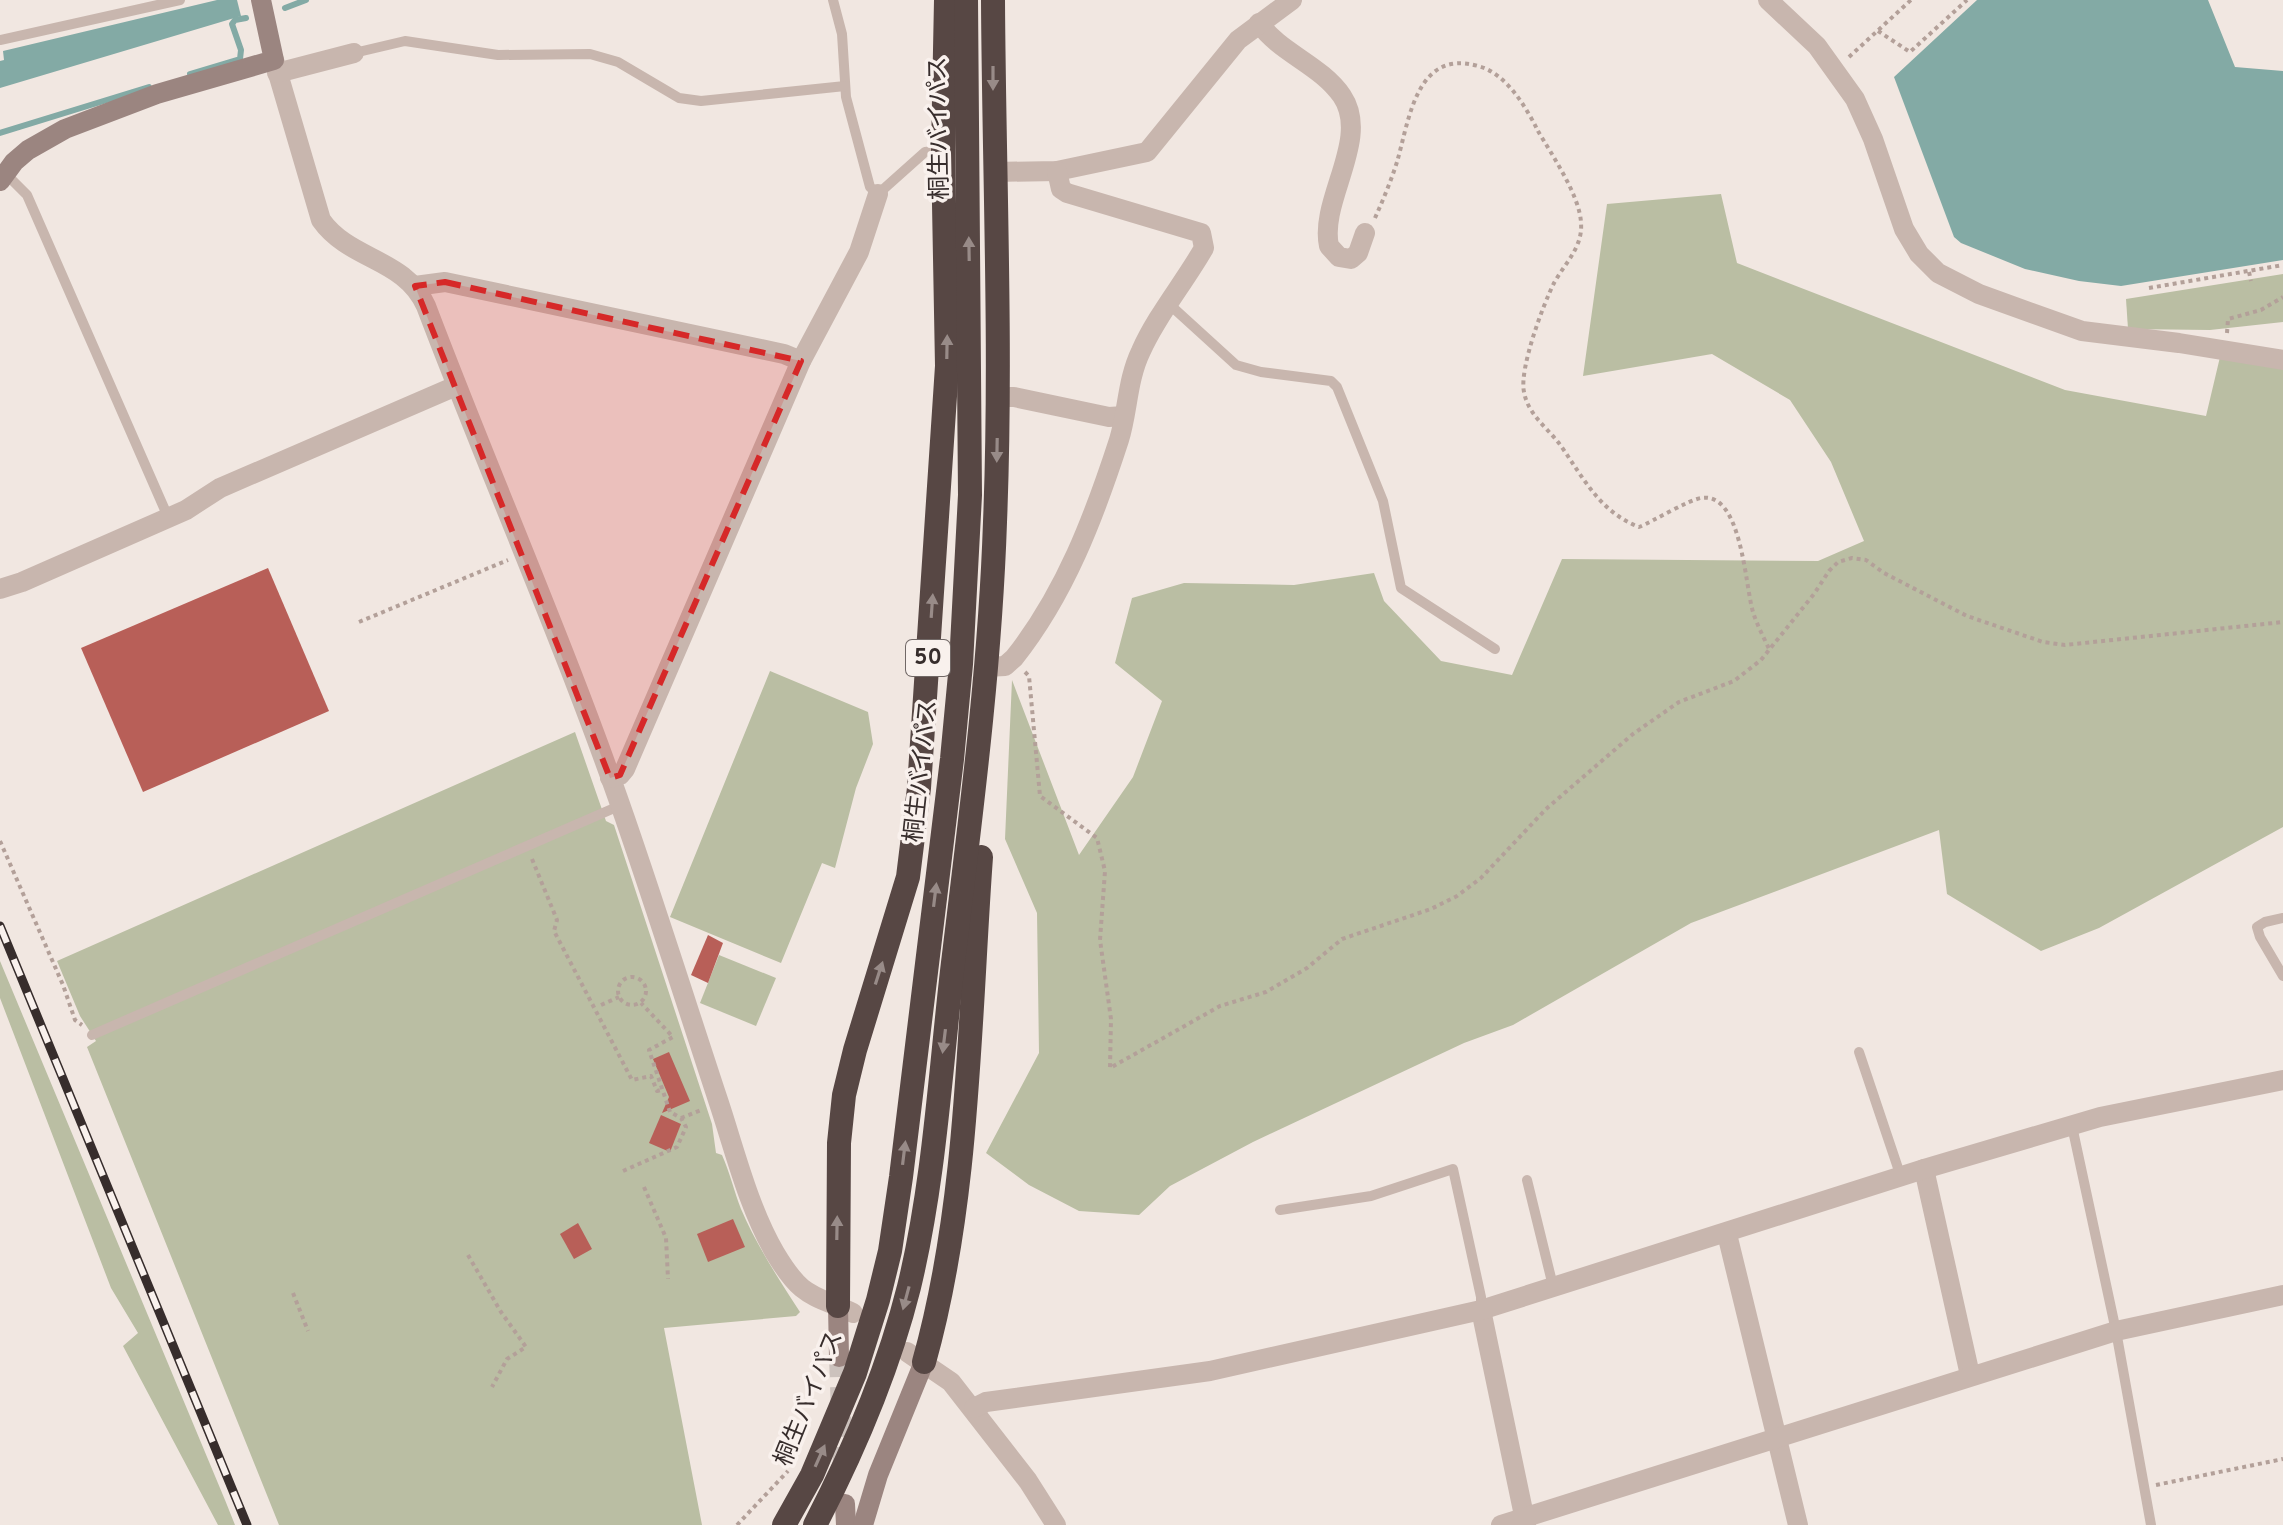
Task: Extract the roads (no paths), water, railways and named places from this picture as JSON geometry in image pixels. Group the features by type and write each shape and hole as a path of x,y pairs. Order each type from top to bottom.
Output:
{"highway":[{"name":"50","path":"846,1309 839,1140 844,1095 908,877 919,788 947,366 943,150 946,0"},
{"name":"桐生バイパス","path":"784,1525 812,1475 855,1373 890,1251 950,774 961,664 970,495 966,0"},
{"name":"50","path":"815,1525 868,1415 909,1285 928,1170 980,735 996,518 993,0"},
{"path":"916,1357 943,1288 960,1154 985,805 980,735"}],"street":[{"path":"261,0 276,67 321,220 347,247 403,274 415,286 426,306 580,695 757,1216 790,1277 809,1294 846,1309 839,1357"},
{"path":"994,172 1057,171 1147,152 1238,40 1292,0"},
{"path":"1768,0 1817,46 1855,99 1873,139 1904,229 1919,254 1938,273 1979,294 2082,331 2283,360"},
{"path":"1259,23 1267,35 1316,70 1341,95 1351,127 1328,228 1329,246 1339,257 1351,259 1358,253 1365,233"},
{"path":"2,175 28,150 65,129 157,94 354,53"},
{"path":"986,667 1005,666 1014,658 1059,589 1079,549 1120,437 1128,389 1140,352 1204,248 1201,233 1067,193 1061,189 1057,171"},
{"path":"610,778 620,775 625,769 801,361 859,252 878,194"},
{"path":"415,286 445,282 784,354 801,361"},
{"path":"0,589 35,577 168,517 220,488 456,386"},
{"path":"997,397 1014,397 1109,417 1124,416"},
{"path":"974,1408 986,1402 1210,1371 1481,1310 1924,1169 2100,1117 2283,1080"},
{"path":"1924,1169 1970,1375"},
{"path":"1727,1234 1798,1525"},
{"path":"1501,1525 1526,1521 1970,1375 2116,1331 2283,1295"},
{"path":"1481,1310 1526,1521"},
{"path":"863,1525 916,1357 951,1382 974,1408 1056,1525"},
{"path":"845,1504 846,1525"}],"lane":[{"path":"0,40 180,0"},
{"path":"833,0 842,34 845,86 870,187 878,194 925,152 943,150"},
{"path":"354,53 405,41 498,55 590,54 618,62 679,98 701,101 845,86"},
{"path":"2,175 27,195 168,517"},
{"path":"1169,304 1236,365 1261,372 1331,381 1337,387 1383,501 1401,588 1495,649"},
{"path":"92,1035 619,806"},
{"path":"2283,918 2257,927 2283,976"},
{"path":"1859,1052 1901,1177"},
{"path":"2072,1126 2116,1331 2151,1525"},
{"path":"1280,1210 1371,1196 1453,1169 1481,1297 1481,1310"},
{"path":"1527,1180 1553,1286"}],"water":[{"path":"217,0 237,0 241,16 0,88 3,51"},
{"path":"1977,0 2208,0 2235,67 2283,71 2283,260 2121,286 2079,281 2025,269 1961,243 1954,237 1894,77"}],"waterway":[{"path":"285,8 306,0"},
{"path":"190,74 240,59 241,50 232,24 235,20 246,18"},
{"path":"0,133 149,87"}],"tunnel":[{"path":"839,1357 843,1468"}],"railway":[{"path":"0,926 247,1525"}]}
